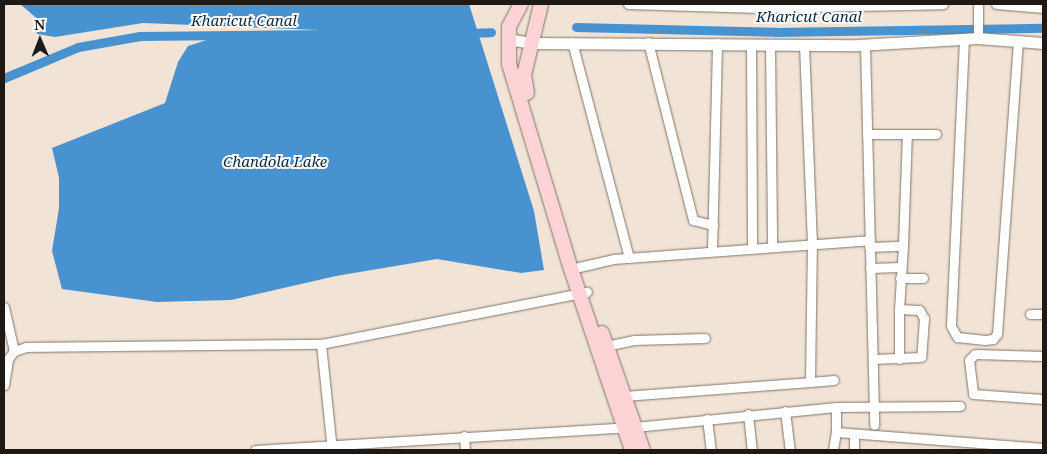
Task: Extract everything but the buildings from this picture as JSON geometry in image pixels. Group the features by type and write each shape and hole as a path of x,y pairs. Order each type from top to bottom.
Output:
{"main road":[{"path":"521,4 509,27 507,38 509,64 583,293 629,427 643,450"},
{"path":"540,4 524,75 530,105 578,266 583,293 606,346 624,396 632,450"}],"street":[{"path":"628,4 759,8 943,4"},
{"path":"978,4 978,38"},
{"path":"996,4 1043,8"},
{"path":"507,38 532,43 648,42 865,45 978,38 1043,43"},
{"path":"964,39 951,326 957,337 985,340 993,340 997,334 1018,41"},
{"path":"572,42 629,258"},
{"path":"648,42 693,220 713,225"},
{"path":"712,251 718,43"},
{"path":"751,44 752,248"},
{"path":"770,44 772,247"},
{"path":"804,44 812,244 810,382"},
{"path":"865,45 874,425"},
{"path":"867,134 936,134"},
{"path":"899,359 900,267 903,246 908,134"},
{"path":"578,266 629,258 812,244 869,243 903,246"},
{"path":"870,268 900,267"},
{"path":"900,278 923,278"},
{"path":"4,384 6,359 14,351 26,346 321,344 583,293"},
{"path":"4,307 14,351"},
{"path":"873,359 914,359 924,353 924,318 919,310 899,308"},
{"path":"1030,314 1043,314"},
{"path":"606,346 634,340 705,338"},
{"path":"321,344 332,447"},
{"path":"1043,356 975,354 969,360 973,394 1043,399"},
{"path":"624,396 834,380"},
{"path":"255,450 332,447 464,436 629,427 836,407 960,406"},
{"path":"833,450 836,432 836,407"},
{"path":"785,411 790,450"},
{"path":"748,414 752,450"},
{"path":"708,419 711,450"},
{"path":"836,432 989,446 1043,448"},
{"path":"854,435 854,450"},
{"path":"464,436 465,450"},
{"path":"380,442 386,450"}],"water":[{"name":"Chandola Lake","path":"20,4 469,4 534,211 544,270 521,273 437,259 336,276 231,300 157,302 62,289 52,251 59,208 59,178 52,148 165,103 178,62 188,46 210,39 317,38 319,30 143,23 55,37 37,34 34,16"}],"waterway":[{"name":"Kharicut Canal","path":"576,27 775,32 1043,28"},
{"name":"Kharicut Canal","path":"467,33 491,32"},
{"name":"Kharicut Canal","path":"4,78 78,47 140,36 329,34"}]}
